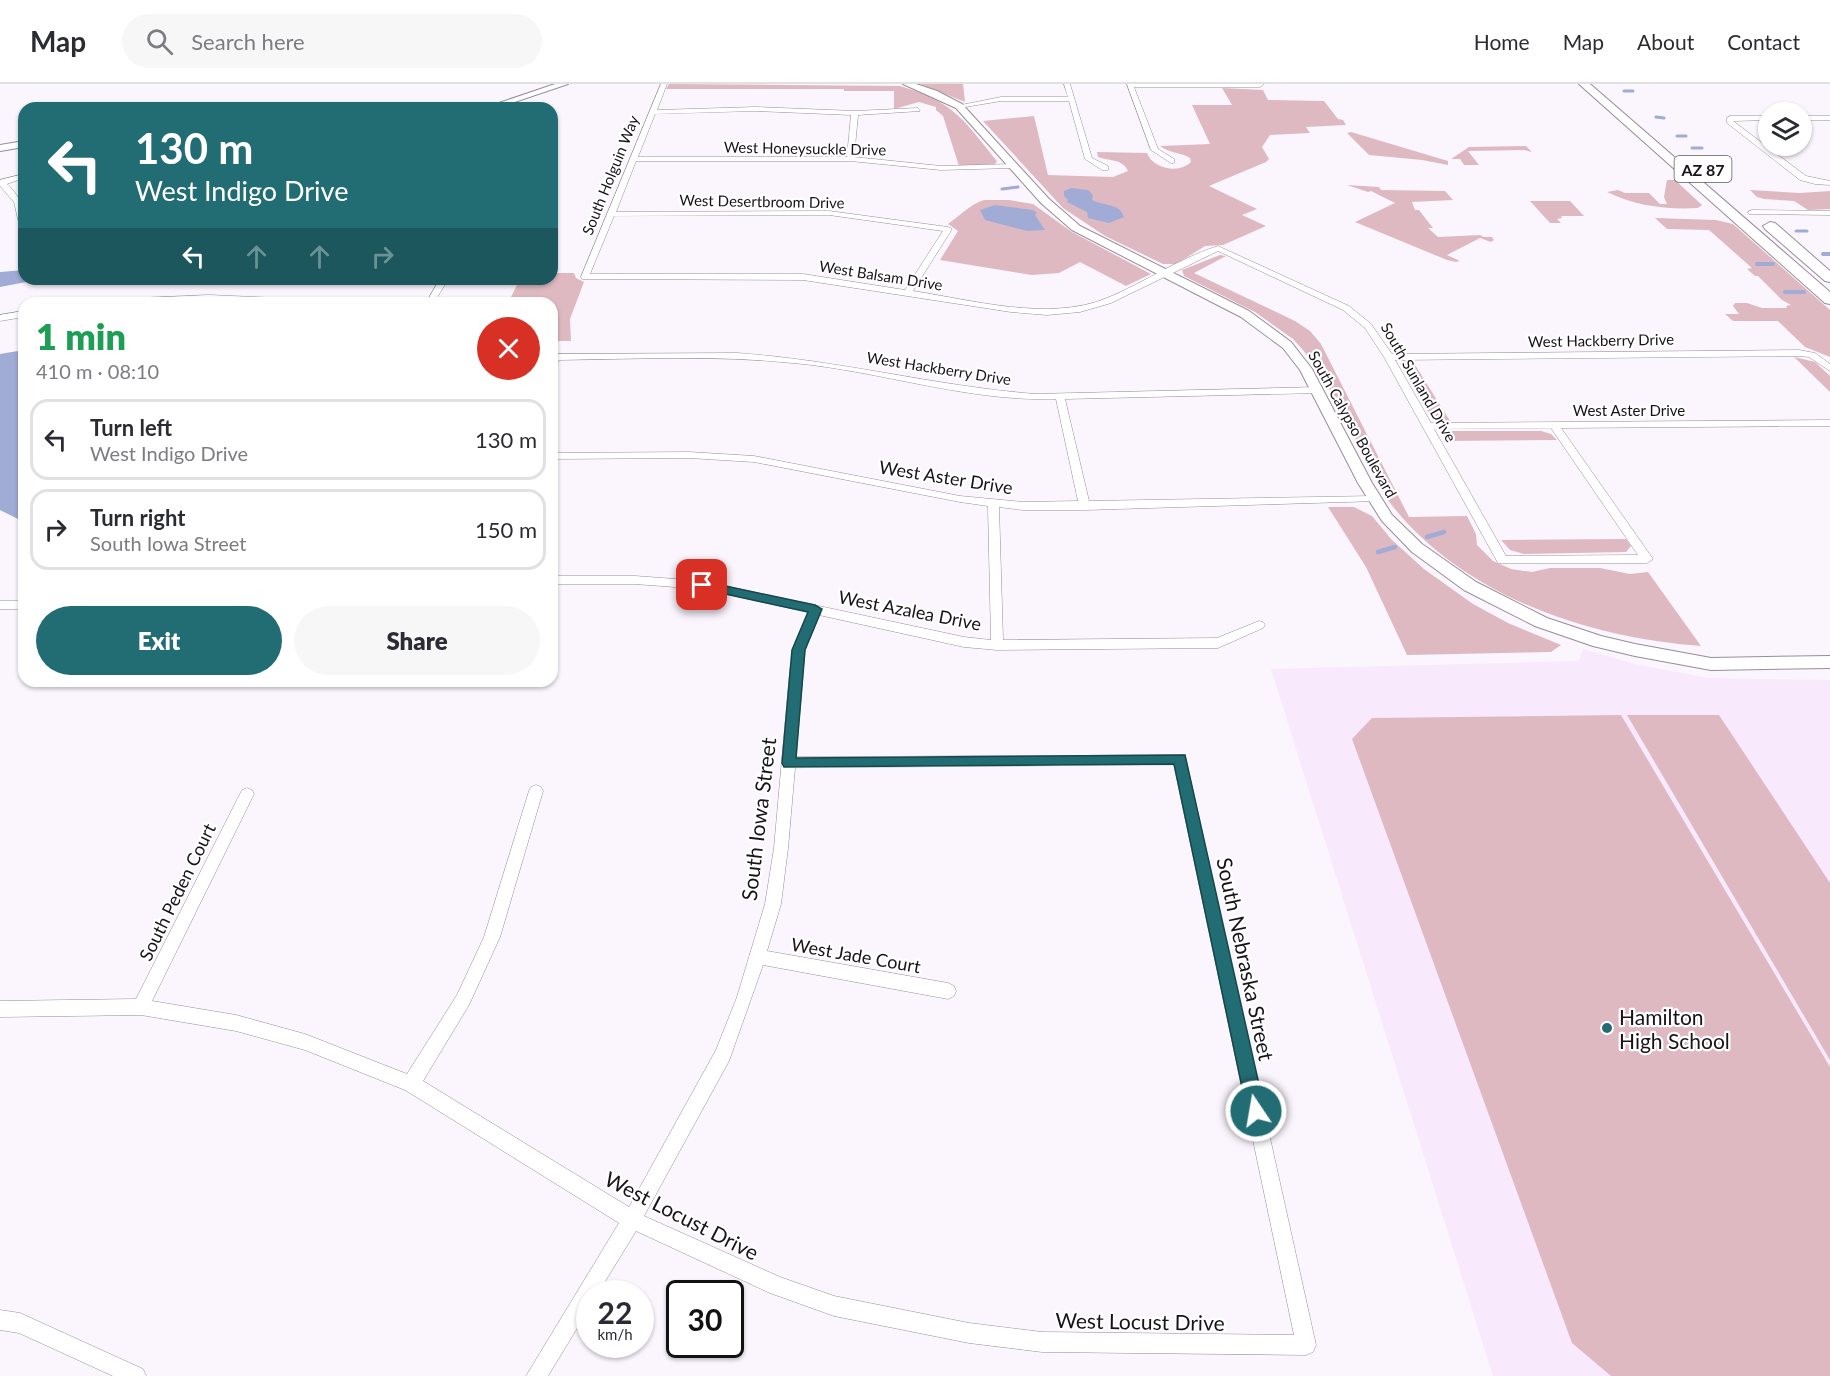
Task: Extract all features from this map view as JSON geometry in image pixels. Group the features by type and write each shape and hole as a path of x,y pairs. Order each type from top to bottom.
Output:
{"main road":[{"name":"AZ 87","path":"1584,84 1830,300"},
{"path":"1602,99 1621,99"},
{"path":"1751,211 1830,278"}],"street":[{"path":"508,102 564,84"},
{"name":"South Holguin Way","path":"585,277 663,84"},
{"name":"South Calypso Boulevard","path":"907,84 934,93 959,106 1052,209 1076,228 1235,308 1267,328 1298,357 1318,390 1374,499 1402,534 1434,561 1470,586 1520,613 1599,642 1711,664 1830,662"},
{"path":"1067,84 1089,159 1106,168"},
{"path":"1171,161 1155,150 1130,85 1260,85"},
{"path":"959,106 1001,99 1072,99"},
{"path":"651,112 763,109 855,113 918,110"},
{"path":"850,159 855,113"},
{"path":"1758,118 1730,118 1729,122 1758,144"},
{"path":"1812,118 1830,118"},
{"path":"0,148 18,145"},
{"path":"1774,156 1803,178 1830,183"},
{"name":"West Honeysuckle Drive","path":"632,159 850,159 948,168 1012,166"},
{"path":"0,182 18,178"},
{"path":"0,182 18,201"},
{"path":"1751,211 1830,213"},
{"path":"1751,211 1830,219"},
{"name":"West Desertbroom Drive","path":"610,214 829,213 948,229 908,292"},
{"name":"South Sunland Drive","path":"1165,274 1218,248 1346,308 1368,326 1389,357 1502,560 1647,560 1554,425"},
{"name":"West Balsam Drive","path":"585,277 803,277 1020,310 1066,311 1108,301 1165,274"},
{"path":"0,318 18,315"},
{"name":"West Hackberry Drive","path":"1389,357 1812,355 1830,368"},
{"name":"West Hackberry Drive","path":"558,361 767,358 825,364 987,393 1060,397 1318,390"},
{"path":"1060,397 1085,506"},
{"name":"West Aster Drive","path":"1428,426 1830,423"},
{"name":"West Aster Drive","path":"558,456 689,455 754,459 993,504 1085,506 1374,499"},
{"path":"993,504 997,645"},
{"name":"West Azalea Drive","path":"558,580 635,580 702,585 964,642 997,645 1218,643 1259,625"},
{"path":"0,605 18,605"},
{"name":"South Iowa Street","path":"536,1376 633,1220 723,1055 758,957 773,904 781,848 799,650 815,609"},
{"name":"South Nebraska Street","path":"789,763 1180,759 1306,1345"},
{"path":"411,1084 463,1000 483,959 492,937 536,790"},
{"name":"South Peden Court","path":"141,1007 248,794"},
{"name":"West Jade Court","path":"758,957 948,991"},
{"name":"West Locust Drive","path":"0,1009 141,1007 188,1014 281,1035 371,1066 411,1084 633,1220 777,1286 834,1306 969,1333 1042,1342 1306,1345"},
{"path":"0,1320 20,1323 136,1376"}],"shaded area":[{"path":"669,84 900,86 933,99 956,114 997,161 995,164 959,166 943,116 936,110 936,107 919,102 894,109 894,91 666,89"},
{"path":"920,84 963,84 965,102"},
{"path":"1222,88 1263,90 1268,100 1324,101 1338,119 1343,120 1346,125 1306,127 1310,133 1270,135 1262,147 1269,159 1266,162 1209,186 1257,209 1242,215 1266,226 1223,245 1205,246 1176,264 1163,264 1105,236 1063,208 983,121 1034,116 1048,175 1113,177 1128,171 1119,162 1098,157 1097,152 1147,153 1155,163 1173,169 1186,166 1191,162 1190,158 1160,146 1210,144 1192,105 1232,105"},
{"path":"1351,132 1448,161 1448,165 1369,155 1347,133"},
{"path":"1526,146 1532,152 1524,150 1468,151 1479,165 1464,165 1460,159 1451,159 1469,147"},
{"path":"1667,180 1675,180 1702,205 1698,208 1663,208 1629,201 1607,192 1618,190 1625,193 1649,193 1660,204 1667,204 1664,197"},
{"path":"1347,185 1379,187 1381,190 1445,191 1453,200 1412,202 1415,210 1419,210 1433,228 1428,228 1438,237 1480,235 1492,237 1494,240 1491,242 1480,238 1447,255 1460,261 1447,260 1355,222 1395,203 1371,191"},
{"path":"1750,190 1800,193 1830,191 1830,209 1808,210 1794,201 1757,197"},
{"path":"984,200 1009,200 1033,204 1072,232 1151,274 1126,286 1080,262 1059,273 1032,275 940,260 958,231 948,224 969,207"},
{"path":"1530,201 1570,201 1584,216 1561,216 1562,218 1557,219 1561,223 1550,223"},
{"path":"1655,218 1716,220 1733,224 1830,310 1830,357 1805,347 1778,321 1733,321 1725,314 1739,314 1733,306 1735,303 1747,303 1762,308 1787,308 1786,306 1791,305 1782,300 1758,276 1747,269 1752,268 1709,230 1667,229"},
{"path":"1220,255 1226,256 1194,273 1295,321 1310,331 1321,344 1409,517 1467,516 1476,534 1477,545 1493,561 1511,569 1532,572 1550,568 1600,568 1630,574 1648,572 1701,646 1613,633 1570,621 1528,605 1487,585 1450,561 1416,532 1387,499 1322,375 1293,339 1255,312 1184,276 1182,270"},
{"path":"558,273 574,273 576,278 584,282 570,319 571,341 558,341 558,297 511,297 517,285 558,285"},
{"path":"1794,357 1815,362 1830,376 1830,392"},
{"path":"1404,360 1412,360 1450,421 1440,421 1431,417 1400,364"},
{"path":"1448,431 1541,431 1551,434 1557,440 1443,441 1443,435"},
{"path":"1328,507 1354,507 1372,516 1392,540 1424,569 1473,604 1508,623 1561,645 1551,652 1407,655 1366,567"},
{"path":"1626,539 1631,546 1626,552 1524,554 1510,550 1501,540"},
{"name":"Hamilton High School","path":"1583,649 1635,664 1708,678 1830,680 1830,1376 1493,1376 1271,669 1579,661"},
{"name":"Hamilton High School","path":"1621,715 1830,1067 1830,1376 1611,1376 1572,1343 1352,739 1372,718"},
{"path":"1627,715 1719,715 1830,883 1830,1060"}],"water":[{"path":"1071,188 1088,190 1093,195 1092,200 1119,209 1124,217 1109,223 1088,218 1087,212 1067,202 1064,191"},
{"path":"995,205 1033,210 1037,213 1035,215 1045,230 1027,231 985,220 980,210"},
{"path":"18,270 18,284 0,287 0,272"},
{"path":"18,351 18,519 0,510 0,354"}],"waterway":[{"path":"1624,91 1633,91"},
{"path":"1656,117 1664,118"},
{"path":"1677,136 1686,136"},
{"path":"1692,148 1702,148"},
{"path":"1002,189 1018,187"},
{"path":"1796,231 1807,231"},
{"path":"1823,254 1830,254"},
{"path":"1757,264 1773,264"},
{"path":"1785,292 1804,292"},
{"path":"1427,537 1444,532"},
{"path":"1378,552 1395,547"}],"place":[{"name":"Hamilton High School","path":"1607,1028"}],"route":[{"path":"702,585 815,609 799,650 789,763 1180,759 1256,1111"}]}
